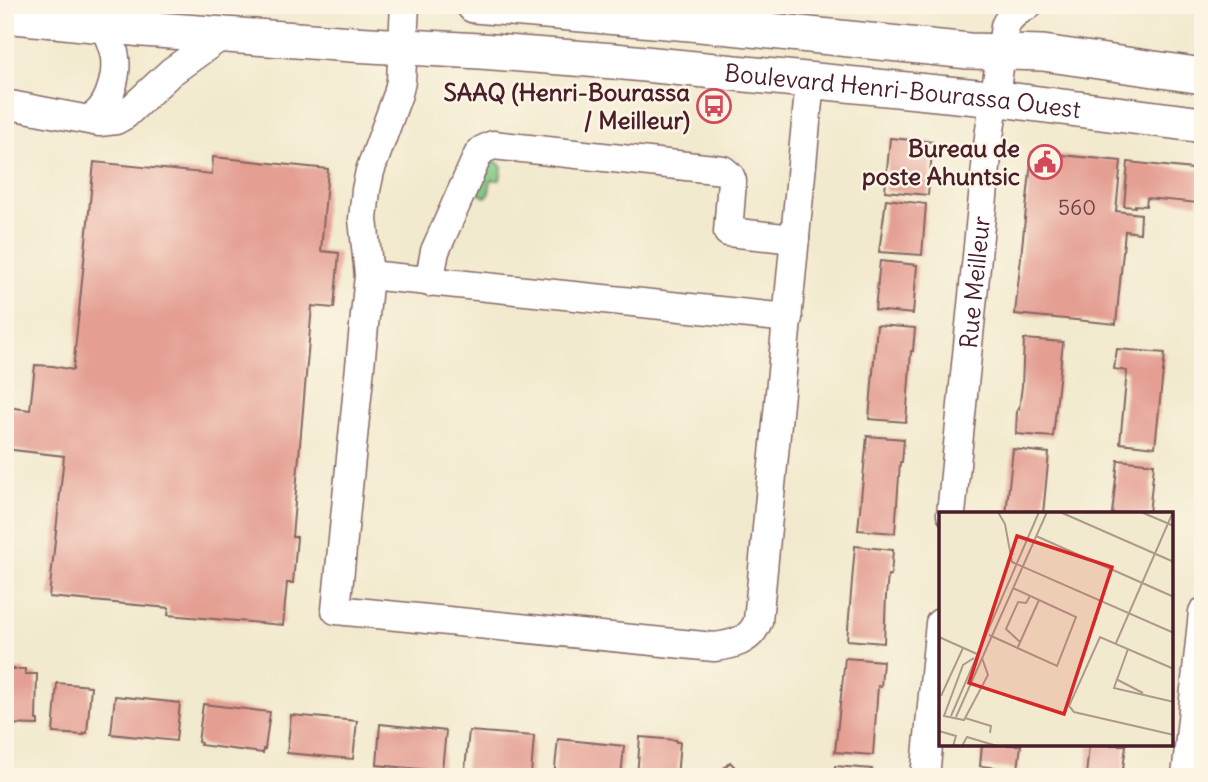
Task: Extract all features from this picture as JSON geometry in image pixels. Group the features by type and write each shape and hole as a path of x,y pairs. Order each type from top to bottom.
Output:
{"main road":[{"name":"Boulevard Henri-Bourassa Ouest","path":"474,5 969,51 1043,53 1203,76"},
{"name":"Boulevard Henri-Bourassa Ouest","path":"5,15 105,26 614,61 995,98 1203,125"}],"street":[{"path":"405,5 398,94 370,171 366,190 363,219 369,275 336,610 714,647 734,645 751,634 758,621 810,81"},
{"name":"Rue Meilleur","path":"951,512 989,137 1001,52 1007,21 1028,5"},
{"path":"86,119 100,112 108,99 114,75 115,56 105,26"},
{"path":"5,104 86,119 108,122 116,120 125,115 182,62 224,34"},
{"path":"429,282 435,251 478,155 493,145 723,170 732,181 728,232 795,239"},
{"path":"369,275 788,318"},
{"path":"1186,777 1203,612"},
{"path":"925,777 939,633"}],"green space":[{"path":"496,161 502,167 500,180 491,180 486,197 479,192 479,183 489,164"}],"building":[{"path":"890,138 933,142 928,195 885,191"},
{"path":"1032,152 1121,161 1116,211 1141,214 1140,233 1125,231 1116,324 1015,314"},
{"path":"213,157 328,169 321,251 339,253 334,308 312,306 292,537 297,537 293,583 287,583 283,625 168,615 169,608 49,597 64,456 5,449 5,407 30,410 35,365 73,370 94,162 212,174"},
{"path":"1128,162 1201,170 1198,203 1147,198 1146,206 1124,206"},
{"path":"886,199 926,204 922,255 879,252"},
{"path":"880,261 917,265 913,314 875,310"},
{"path":"877,325 915,328 906,422 869,419"},
{"path":"1024,339 1063,342 1053,437 1016,434"},
{"path":"1117,349 1165,353 1155,447 1120,443 1127,371 1114,369"},
{"path":"867,436 904,439 895,533 858,530"},
{"path":"1013,449 1049,453 1043,512 1006,512"},
{"path":"1118,460 1154,464 1149,512 1112,512"},
{"path":"855,546 893,550 891,575 888,575 884,643 847,640"},
{"path":"845,658 883,661 881,687 878,686 873,755 835,752"},
{"path":"5,669 25,669 25,674 37,674 38,725 5,724"},
{"path":"57,683 91,686 87,733 84,735 53,733"},
{"path":"115,696 180,703 176,741 111,734"},
{"path":"203,704 270,712 263,753 200,745 198,742"},
{"path":"291,715 357,721 353,759 287,753"},
{"path":"380,724 446,731 442,769 440,771 377,765"},
{"path":"469,731 534,736 531,775 465,769"},
{"path":"640,737 680,742 677,777 637,777"},
{"path":"558,739 624,746 621,777 554,777"},
{"path":"982,747 1021,747 1018,770 980,766"},
{"path":"1089,747 1126,747 1122,777 1086,776"},
{"path":"730,762 744,777 715,777"},
{"path":"835,766 872,769 871,777 834,777"}],"place":[{"name":"SAAQ (Henri-Bourassa / Meilleur)","path":"714,106"},
{"name":"Bureau de poste Ahuntsic","path":"1045,162"}]}
